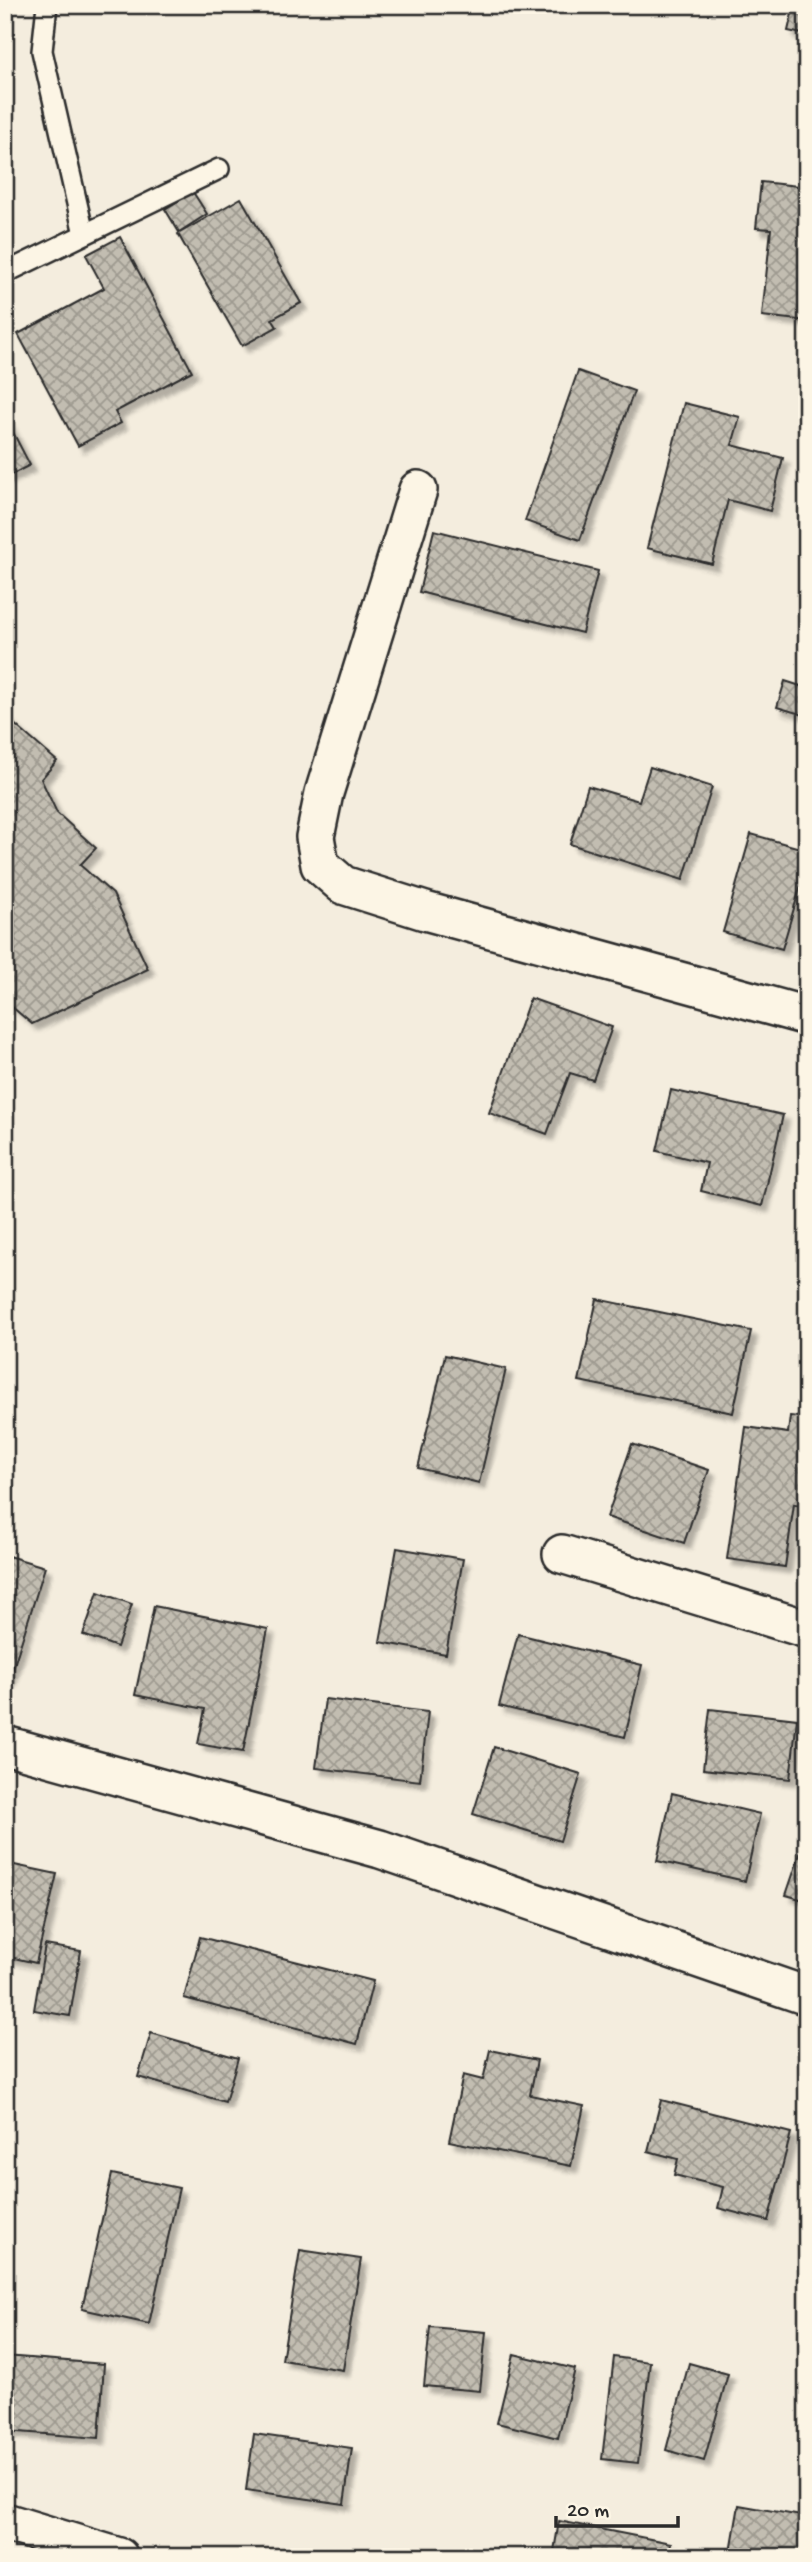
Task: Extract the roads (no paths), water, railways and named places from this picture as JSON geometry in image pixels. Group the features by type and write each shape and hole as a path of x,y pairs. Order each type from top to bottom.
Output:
{"street":[{"path":"418,490 324,793 315,837 320,865 343,885 425,911 807,1016"},
{"path":"562,1554 807,1629"},
{"path":"5,1745 380,1849 807,1996"},
{"path":"5,2522 119,2557"}],"lane":[{"path":"47,5 42,51 84,234"},
{"path":"5,273 219,169"}]}
